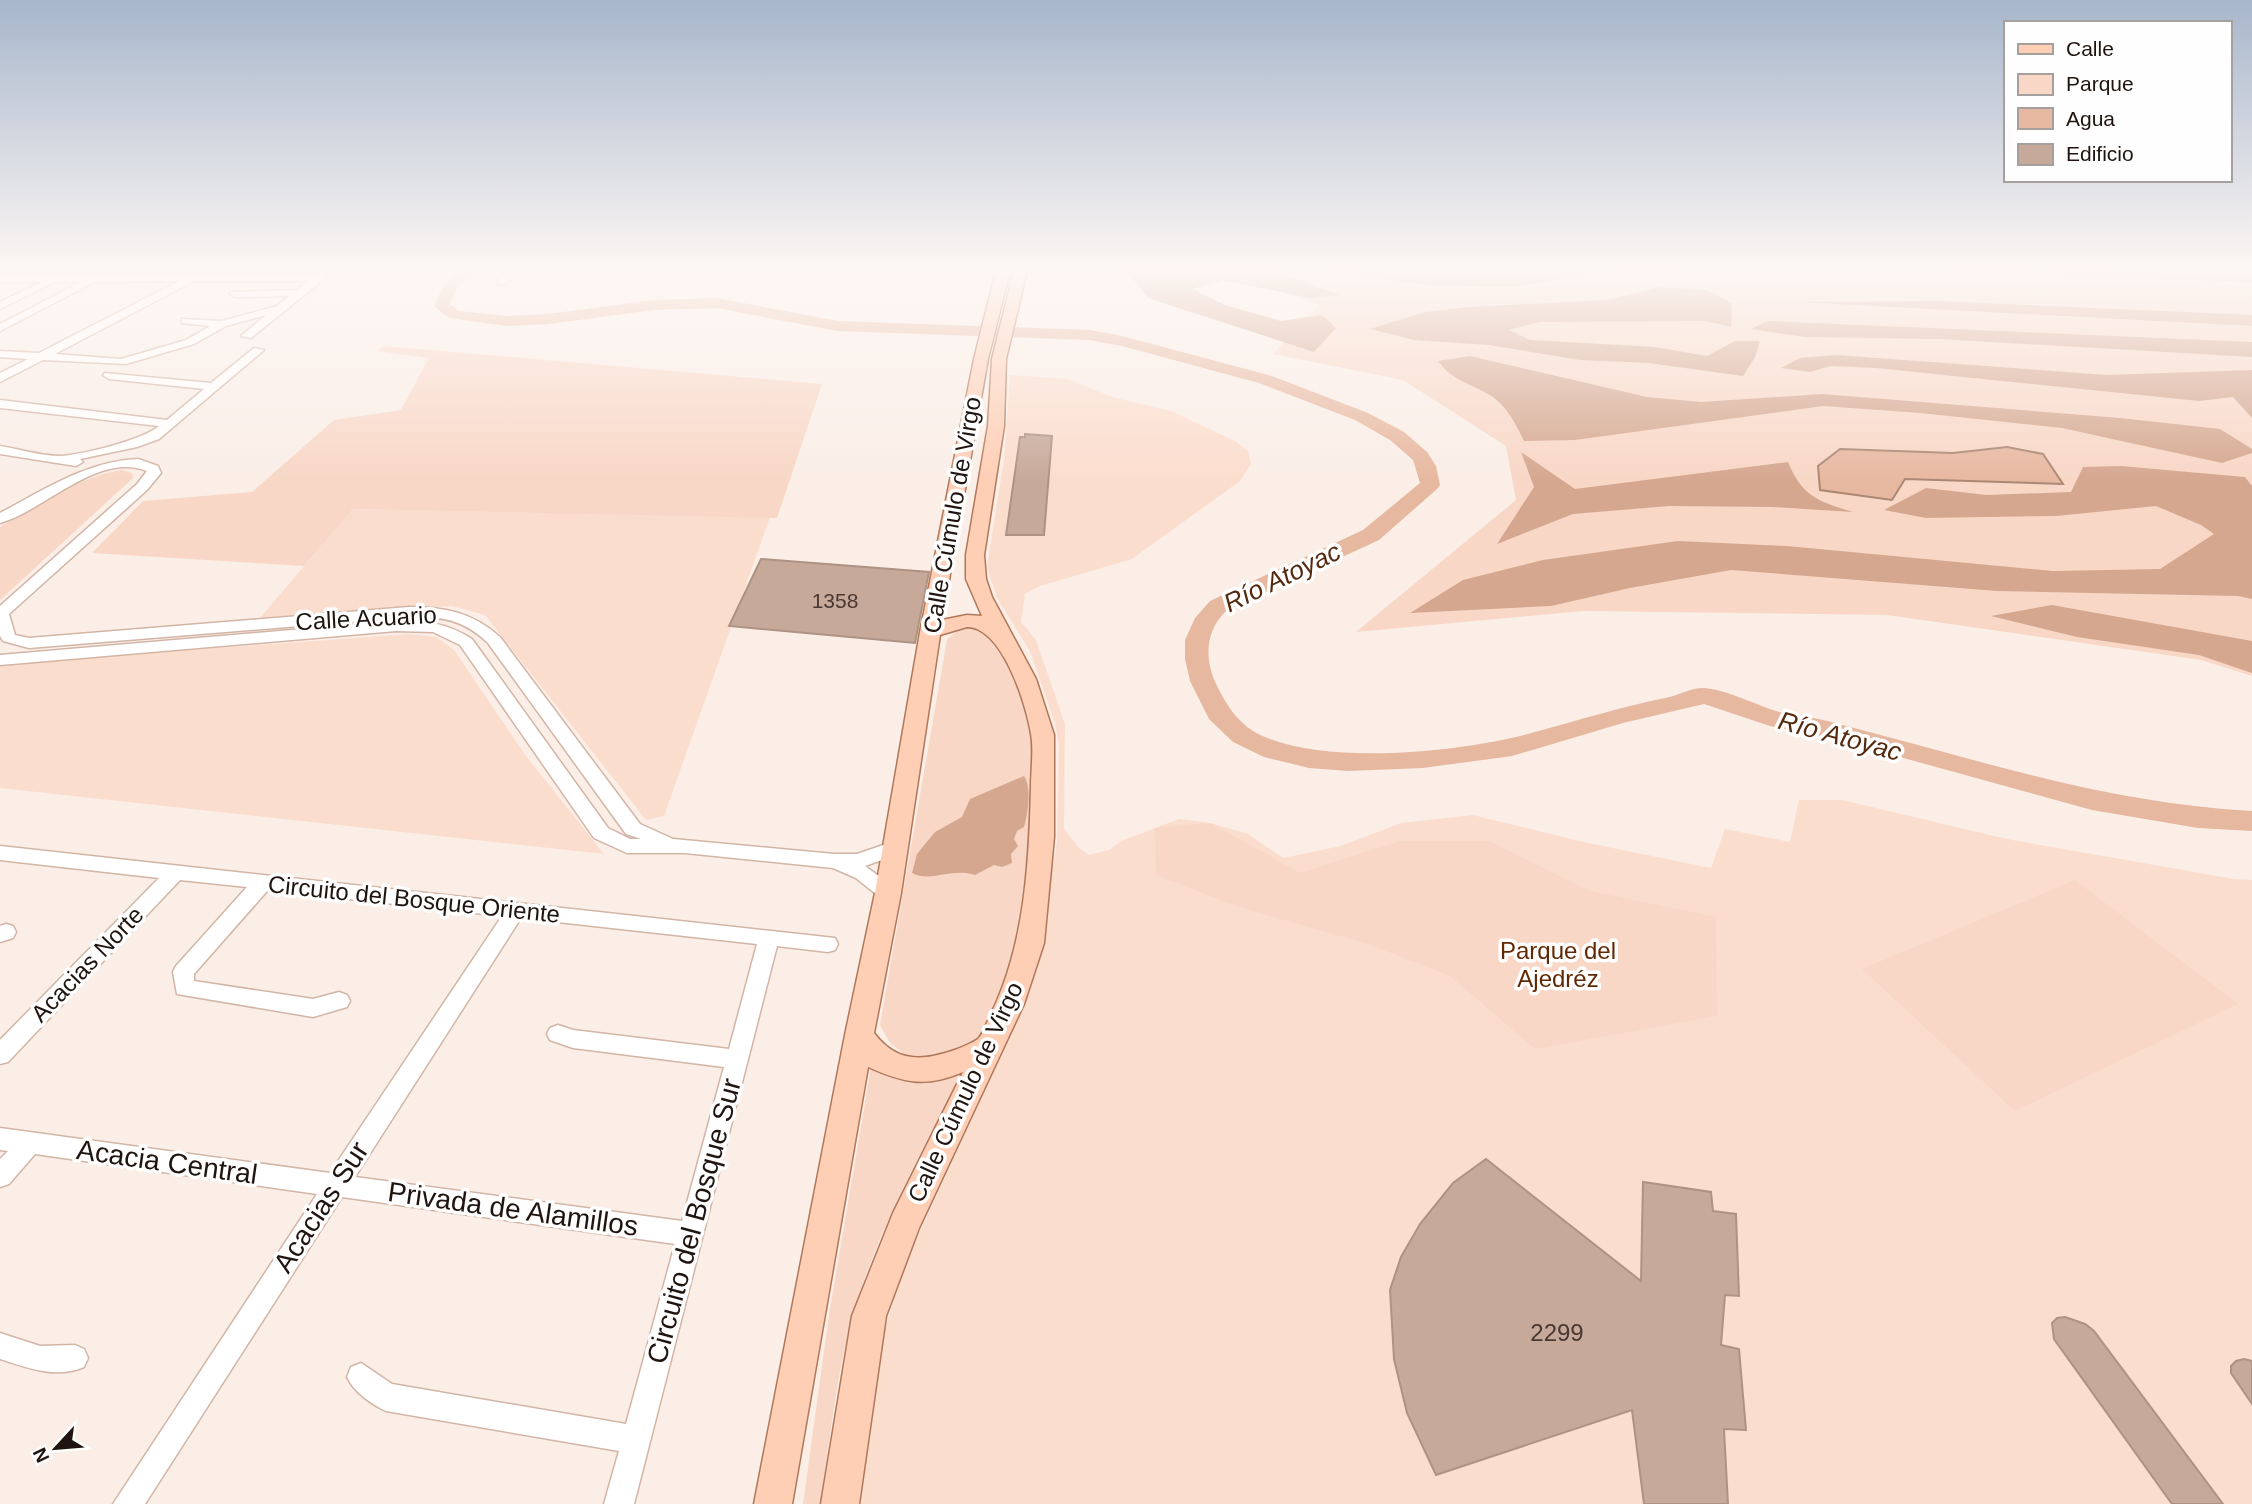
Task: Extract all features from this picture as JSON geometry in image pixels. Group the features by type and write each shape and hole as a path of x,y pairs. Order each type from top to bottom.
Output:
{"main road":[{"name":"Calle Cúmulo de Virgo","path":"840,1504 869,1316 904,1224 1010,1004 1031,943 1042,837 1043,735 1025,680 982,597 976,579 975,555 996,426 990,359 991,341"},
{"name":"Calle Cúmulo de Virgo","path":"774,1500 859,1034 888,893 930,632 957,497 990,359 997,341"},
{"path":"957,497 975,499 980,521"},
{"path":"930,632 971,619 993,626 1007,642"},
{"path":"859,1034 875,1058 902,1069 920,1071 947,1065 990,1046"}],"street":[{"path":"0,378 73,341"},
{"path":"0,354 121,362 191,341"},
{"path":"66,458 132,444 155,436 258,350"},
{"path":"109,375 214,387"},
{"path":"0,404 171,424"},
{"path":"113,465 132,444"},
{"path":"0,450 66,458 94,470"},
{"path":"0,519 94,470 113,465 146,464 154,473 1,613"},
{"name":"Calle Acuario","path":"0,660 409,612 458,615 478,624 494,640 632,830 685,846"},
{"name":"Calle Acuario","path":"1,613 3,628 9,638 29,643 176,638 396,625 447,629 466,642 601,833 627,846 685,846 834,861 858,861 895,848"},
{"name":"Circuito del Bosque Oriente","path":"0,853 828,944"},
{"name":"Calle Acuario","path":"834,861 863,873 888,893"},
{"name":"Acacias Norte","path":"0,1055 175,873"},
{"path":"263,882 183,972 184,988 313,1008 339,1001"},
{"name":"Acacias Sur","path":"128,1504 516,910"},
{"name":"Circuito del Bosque Sur","path":"619,1504 769,938"},
{"path":"558,1034 573,1039 737,1059"},
{"name":"Acacia Central","path":"0,1139 335,1185"},
{"path":"0,1176 30,1143"},
{"name":"Privada de Alamillos","path":"335,1185 690,1234"},
{"path":"0,1346 40,1359 75,1358"},
{"path":"361,1377 386,1397 636,1440"}],"shaded area":[{"path":"1281,341 1324,341 1314,352"},
{"path":"1432,341 1551,341 1655,347 1707,356 1735,341 1760,341 1755,357 1743,376 1649,363 1580,360 1489,345"},
{"path":"1978,341 2252,342 2252,357"},
{"path":"1836,355 2107,375 2252,370 2252,418 2233,397 2199,401 1876,368 1831,366 1810,372 1781,368 1800,358"},
{"path":"1470,356 1647,397 1701,402 1822,394 2120,418 2220,429 2252,449 2252,453 2222,463 2062,428 1823,406 1575,440 1524,441 1514,421 1500,403 1455,377 1438,361"},
{"path":"1010,375 1068,379 1112,397 1171,411 1235,441 1248,451 1251,464 1240,481 1132,559 1040,586 1025,594 1021,622 1036,640 1065,724 1064,828 1078,847 1089,855 1109,850 1121,841 1179,819 1211,823 1248,834 1283,858 1341,846 1401,823 1473,815 1588,843 1711,868 1725,829 1790,842 1799,800 1842,800 2007,839 2252,880 2252,1504 859,1504 880,1346 904,1266 1022,1010 1041,956 1057,842 1059,745 1055,723 1030,651 997,598 987,567 1004,459"},
{"path":"1521,452 1575,489 1788,462 1806,491 1822,501 1853,512 1773,507 1669,506 1573,514 1497,544 1534,487"},
{"path":"2121,466 2245,477 2252,486 2252,599 2238,596 1997,591 1731,570 1630,588 1551,606 1410,613 1463,580 1543,560 1678,541 1787,546 2053,571 2160,569 2214,534 2201,525 2156,506 2056,516 1926,518 1884,510 1926,488 1986,495 2071,492 2083,467"},
{"path":"353,509 770,517 664,816 646,820 485,615 452,606 259,619"},
{"path":"2052,605 2252,641 2252,673 2199,655 2077,637 1991,616"},
{"path":"410,634 436,637 454,650 526,756 604,854 0,788 0,664"},
{"path":"1024,776 1029,794 1028,808 1024,827 1017,831 1014,839 1018,846 1011,854 1012,863 1002,867 994,865 975,875 958,873 919,876 912,873 917,854 935,832 962,817 970,799"}],"green space":[{"path":"1285,341 2252,341 2252,676 2201,660 1887,615 1583,611 1356,632 1516,500 1506,446 1403,380 1273,354"},
{"path":"384,346 822,384 777,518 353,509 304,566 92,553 143,501 252,492 334,420 401,410 429,358 377,351"},
{"path":"122,470 132,473 133,478 0,600 0,527 75,485 90,478"},
{"path":"982,626 1007,656 1030,719 1033,743 1029,857 1022,927 1011,970 980,1035 965,1048 920,1059 905,1055 890,1043 880,1025 947,640 959,629"},
{"name":"Parque del Ajedréz","path":"1211,823 1300,873 1400,841 1489,841 1590,891 1716,917 1717,1016 1535,1049 1450,976 1368,944 1239,907 1156,875 1155,828"},
{"path":"2075,880 2238,1004 2015,1111 1862,969"},
{"path":"871,1067 927,1080 957,1076 959,1078 896,1203 864,1280 842,1362 820,1504 803,1504 829,1315"}],"water":[{"path":"2007,447 2043,454 2063,484 1905,479 1892,500 1820,490 1818,466 1840,449 1953,453"}],"building":[{"path":"1025,434 1052,436 1044,535 1006,535 1020,437 1025,437"},
{"path":"761,559 929,572 915,643 729,626"},
{"path":"1486,1159 1641,1281 1643,1182 1711,1192 1713,1211 1736,1214 1739,1296 1725,1295 1721,1345 1739,1349 1746,1430 1724,1429 1728,1504 1644,1504 1632,1410 1436,1475 1407,1413 1394,1359 1390,1290 1401,1257 1420,1224 1453,1183"},
{"path":"2065,1317 2085,1324 2094,1331 2223,1504 2172,1504 2054,1339 2052,1323 2057,1318"},
{"path":"2244,1359 2252,1361 2252,1404 2231,1373 2231,1366"}],"waterway":[{"name":"Río Atoyac","path":"1123,341 1165,350 1266,379 1316,397 1361,416 1397,436 1420,456 1427,469 1430,485 1371,535 1218,606 1203,623 1197,640 1197,659 1202,681 1218,713 1242,736 1274,751 1309,759 1348,762 1386,762 1488,751 1704,696 1779,720 1831,730 2092,801 2198,818 2252,821"}]}
